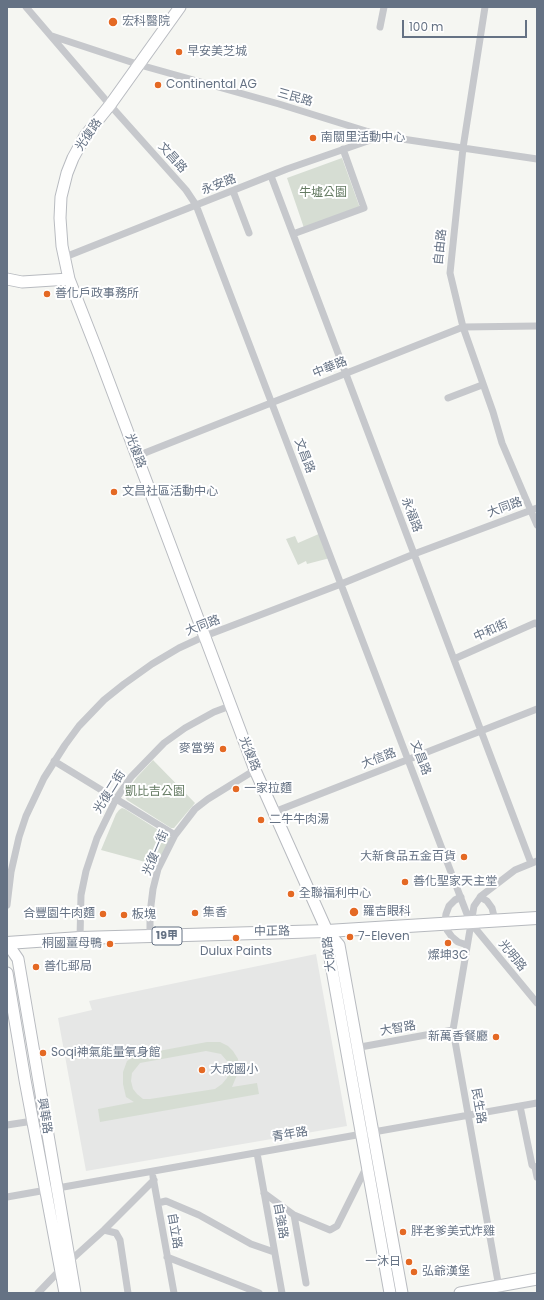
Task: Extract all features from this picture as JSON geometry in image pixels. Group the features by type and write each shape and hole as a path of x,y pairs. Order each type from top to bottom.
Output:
{"main road":[{"name":"光復路","path":"180,7 140,65 85,136 73,158 61,197 60,218 62,246 69,279 205,636 230,706 255,770 326,931"},
{"path":"7,279 22,282 69,279"},
{"name":"中正路","path":"7,942 243,932 326,931 537,918"},
{"name":"大成路","path":"326,931 328,947 352,1048 367,1133 402,1293"},
{"name":"興華路","path":"7,942 18,959 51,1189 65,1265 75,1293"},
{"name":"興華路","path":"7,973 33,1120 51,1189"},
{"name":"大成路","path":"367,1133 367,1166 390,1293"},
{"name":"興華路","path":"65,1265 65,1293"},
{"path":"460,1293 500,1290 537,1279"}],"street":[{"name":"文昌路","path":"26,7 110,105 186,190 196,205 470,922"},
{"path":"380,27 384,7"},
{"name":"自由路","path":"485,7 463,148 450,273 463,328 482,385 493,412 502,443 533,509 537,525"},
{"name":"三民路","path":"52,36 140,65 279,104 382,136 537,159"},
{"name":"永安路","path":"64,257 271,176 382,136"},
{"path":"293,234 364,208 343,149"},
{"name":"永福路","path":"271,176 481,731 534,862"},
{"path":"233,191 249,233"},
{"name":"中華路","path":"137,456 463,328 537,326"},
{"path":"448,398 482,385"},
{"name":"大同路","path":"7,905 11,872 22,826 38,791 54,761 80,726 118,688 184,645 414,554 533,509"},
{"name":"中和街","path":"454,659 535,623 537,624"},
{"name":"光復二街","path":"80,938 81,895 86,871 97,838 116,799 131,777 164,743 185,728 214,712 230,706"},
{"name":"大信路","path":"274,812 537,709"},
{"path":"54,761 175,834"},
{"name":"光復一街","path":"150,936 150,914 153,889 158,869 175,834 195,809 208,798 255,770"},
{"path":"495,920 492,908 480,897 515,870 534,862"},
{"path":"461,897 452,902 447,909 445,923 452,938 467,945"},
{"name":"民生路","path":"480,897 474,906 470,922 453,1030 500,1290"},
{"name":"光明路","path":"470,922 537,1003"},
{"name":"大智路","path":"352,1048 453,1030"},
{"name":"青年路","path":"7,1197 537,1103"},
{"path":"520,1106 532,1165 536,1167 537,1177"},
{"path":"7,1125 33,1120"},
{"name":"自強路","path":"257,1152 282,1293"},
{"path":"264,1193 294,1215 330,1230 336,1226 367,1166"},
{"name":"自立路","path":"152,1172 174,1293"},
{"path":"38,1293 65,1265 104,1230 154,1180"},
{"path":"158,1203 166,1201 199,1215 251,1244 274,1252"},
{"path":"294,1215 306,1283"},
{"path":"104,1230 116,1233 120,1240 128,1293"},
{"path":"167,1257 259,1293"}],"shaded area":[{"name":"大成國小","path":"316,954 347,1126 86,1171 58,1018 92,1010 89,1001"}],"green space":[{"name":"牛墟公園","path":"342,158 360,208 304,228 287,178"},
{"path":"321,533 330,558 307,564 306,561 298,565 286,539 295,536 298,543"},
{"name":"凱比吉公園","path":"153,760 195,803 174,828 171,828 127,800 125,797 125,794 137,777"},
{"path":"122,808 171,838 160,866 101,850 116,814"},
{"path":"207,1042 220,1042 228,1046 238,1059 239,1070 232,1087 257,1083 259,1094 100,1122 98,1109 134,1102 126,1097 123,1084 123,1072 127,1061 137,1055","holes":["206,1051 221,1054 227,1061 229,1069 227,1078 215,1089 150,1099 143,1099 133,1089 131,1081 132,1073 140,1063"]}],"place":[{"name":"宏科醫院","path":"113,22"},
{"name":"早安美芝城","path":"179,52"},
{"name":"Continental AG","path":"158,85"},
{"name":"南關里活動中心","path":"313,138"},
{"name":"善化戶政事務所","path":"47,294"},
{"name":"文昌社區活動中心","path":"114,492"},
{"name":"麥當勞","path":"223,749"},
{"name":"一家拉麵","path":"236,789"},
{"name":"二牛牛肉湯","path":"261,820"},
{"name":"大新食品五金百貨","path":"464,857"},
{"name":"善化聖家天主堂","path":"405,882"},
{"name":"全聯福利中心","path":"291,894"},
{"name":"羅吉眼科","path":"354,912"},
{"name":"集香","path":"195,913"},
{"name":"合豐園牛肉麵","path":"103,914"},
{"name":"板塊","path":"124,915"},
{"name":"7-Eleven","path":"350,937"},
{"name":"Dulux Paints","path":"236,938"},
{"name":"燦坤3C","path":"448,943"},
{"name":"桐國薑母鴨","path":"110,944"},
{"name":"善化郵局","path":"36,967"},
{"name":"新萬香餐廳","path":"496,1037"},
{"name":"Soqi神氣能量氧身館","path":"43,1053"},
{"name":"大成國小","path":"202,1070"},
{"name":"胖老爹美式炸雞","path":"403,1232"},
{"name":"一沐日","path":"409,1262"},
{"name":"弘爺漢堡","path":"414,1272"}]}
